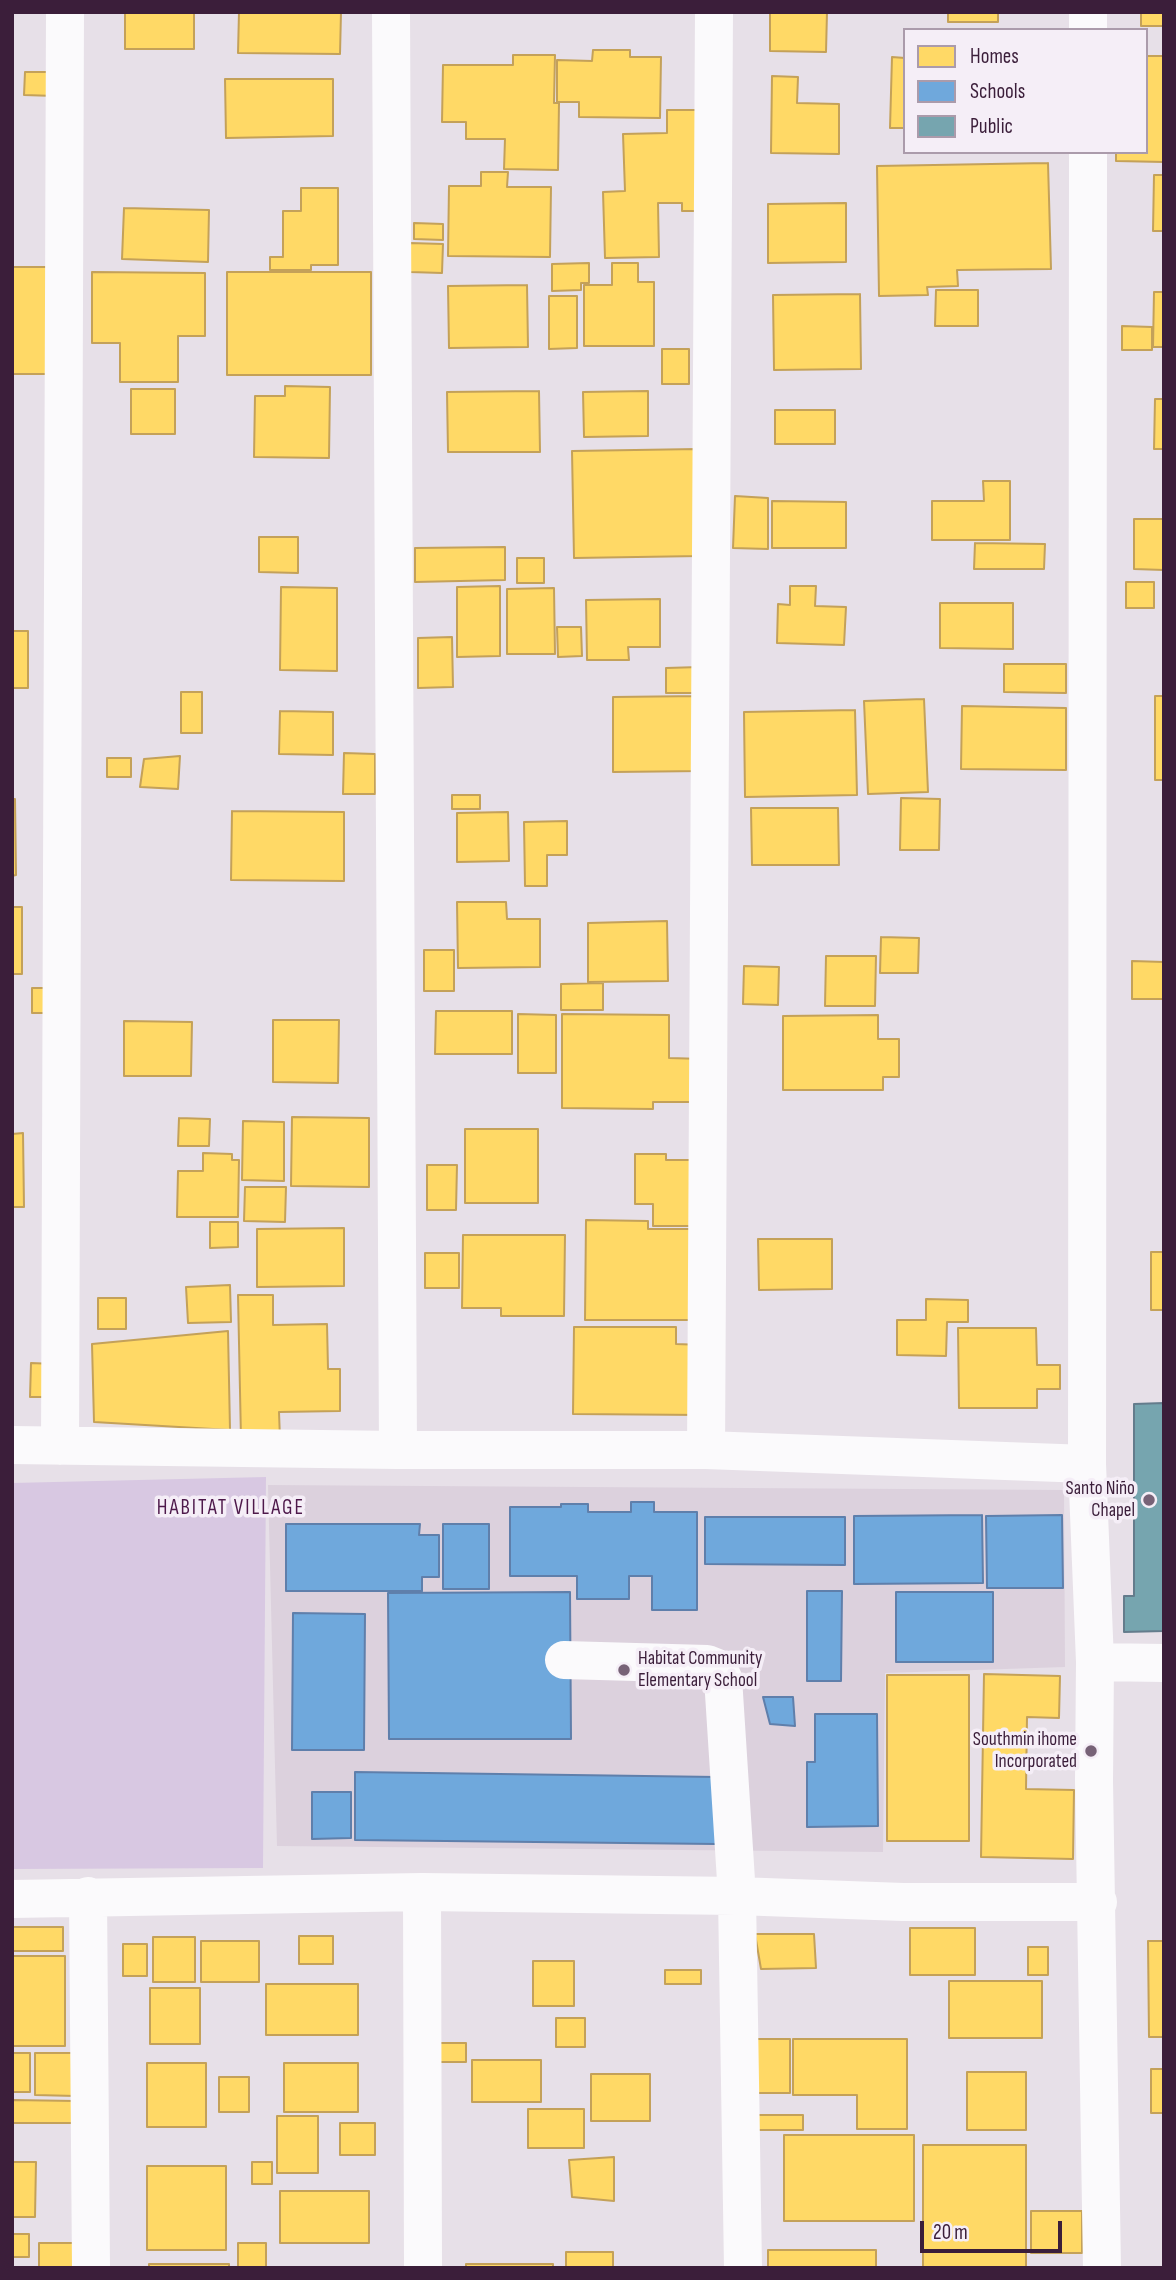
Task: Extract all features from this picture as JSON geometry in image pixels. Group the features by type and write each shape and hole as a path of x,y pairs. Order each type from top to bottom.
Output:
{"street":[{"path":"60,1446 65,12"},
{"path":"391,12 398,1450"},
{"path":"706,1450 714,12"},
{"path":"1088,154 1087,1464 1095,1661 1094,1781 1098,1902 1101,2268"},
{"path":"12,1446 706,1450 1087,1464"},
{"path":"564,1660 707,1664 717,1668 723,1678 737,1896 743,2268"},
{"path":"1095,1661 1164,1663"},
{"path":"12,1899 422,1892 737,1896 903,1902 1098,1902"},
{"path":"422,1892 423,2268"},
{"path":"88,1896 91,2268"}],"shaded area":[{"path":"266,1477 263,1868 12,1869 12,1483"},
{"name":"Habitat Community Elementary School","path":"268,1485 1064,1490 1065,1667 885,1673 883,1852 277,1846"}],"building: Homes":[{"path":"125,12 194,12 194,49 125,49"},
{"path":"239,12 341,12 340,54 238,53"},
{"path":"770,12 827,12 826,52 770,51"},
{"path":"948,12 998,12 998,22 948,22"},
{"path":"1141,12 1164,12 1164,26 1141,26"},
{"path":"593,50 630,50 630,57 661,57 660,118 579,117 579,102 557,102 557,60 592,61"},
{"path":"513,55 555,55 554,103 559,103 558,170 504,169 505,139 466,139 466,122 442,122 443,65 513,65"},
{"path":"1148,56 1164,56 1164,162 1116,161 1116,154 1148,154"},
{"path":"892,57 903,58 903,128 890,128"},
{"path":"25,72 55,72 55,96 24,95"},
{"path":"772,76 798,77 797,103 839,104 839,154 771,153"},
{"path":"225,79 333,79 333,136 226,138"},
{"path":"667,110 699,110 701,211 682,211 682,203 658,203 659,257 605,258 603,192 625,191 623,134 667,133"},
{"path":"1048,163 1051,269 957,270 958,286 927,287 928,295 879,296 877,166"},
{"path":"481,172 508,172 507,187 551,187 550,257 448,256 449,186 481,186"},
{"path":"1154,175 1164,175 1164,231 1153,231"},
{"path":"301,188 338,188 338,265 311,265 311,270 270,270 270,257 283,257 283,211 301,211"},
{"path":"846,203 846,262 768,263 768,204"},
{"path":"124,208 209,210 208,262 122,259"},
{"path":"414,223 443,224 443,240 414,239"},
{"path":"410,243 443,244 442,273 410,272"},
{"path":"589,263 589,283 581,283 581,290 552,291 552,264"},
{"path":"612,263 638,263 638,282 654,282 654,346 584,346 584,285 612,285"},
{"path":"12,267 47,267 46,374 12,374"},
{"path":"92,272 205,273 205,336 178,336 178,382 120,382 120,343 92,343"},
{"path":"227,272 371,272 371,375 227,375"},
{"path":"527,285 528,347 449,348 448,286"},
{"path":"936,290 978,290 978,326 935,326"},
{"path":"1154,292 1164,292 1164,347 1153,347"},
{"path":"860,294 861,369 774,370 773,295"},
{"path":"549,296 577,296 577,348 549,349"},
{"path":"1122,326 1152,327 1152,350 1122,350"},
{"path":"662,349 689,349 689,384 662,384"},
{"path":"285,386 330,387 329,458 254,457 255,396 285,396"},
{"path":"131,389 175,389 175,434 131,434"},
{"path":"539,391 540,452 448,452 447,392"},
{"path":"648,391 648,436 584,437 583,392"},
{"path":"1155,399 1164,399 1164,449 1154,449"},
{"path":"775,410 835,410 835,444 775,444"},
{"path":"698,449 700,556 574,558 572,451"},
{"path":"983,481 1010,481 1010,540 932,540 932,501 984,501"},
{"path":"735,496 768,498 768,549 733,548"},
{"path":"772,501 846,502 846,548 772,548"},
{"path":"1134,519 1164,519 1164,570 1134,569"},
{"path":"259,537 298,537 298,573 259,572"},
{"path":"975,543 1045,544 1044,569 974,569"},
{"path":"505,547 505,580 415,582 415,548"},
{"path":"517,558 544,558 544,583 517,583"},
{"path":"1126,582 1154,582 1154,608 1126,608"},
{"path":"500,586 500,656 457,657 457,587"},
{"path":"790,586 816,586 815,606 846,607 844,645 777,643 778,604 790,605"},
{"path":"281,587 337,588 337,671 280,670"},
{"path":"554,588 555,654 507,654 507,589"},
{"path":"660,599 660,647 628,647 629,660 587,660 586,600"},
{"path":"940,603 1013,603 1013,649 940,648"},
{"path":"557,627 581,627 582,656 558,657"},
{"path":"12,631 28,631 28,688 12,688"},
{"path":"452,637 453,687 418,688 418,638"},
{"path":"1004,664 1066,664 1066,693 1004,692"},
{"path":"700,667 701,693 666,693 666,668"},
{"path":"181,692 202,692 202,733 181,733"},
{"path":"701,696 702,771 613,772 613,697"},
{"path":"1155,696 1164,696 1164,780 1155,780"},
{"path":"924,699 928,792 868,794 864,701"},
{"path":"962,706 1066,708 1066,770 961,769"},
{"path":"855,710 857,795 745,797 744,712"},
{"path":"280,711 333,712 333,755 279,754"},
{"path":"344,753 375,754 375,794 343,794"},
{"path":"180,756 178,789 140,787 144,759"},
{"path":"107,758 131,758 131,777 107,777"},
{"path":"452,795 480,795 480,809 452,809"},
{"path":"901,798 940,799 939,850 900,850"},
{"path":"12,799 15,799 16,875 12,876"},
{"path":"751,808 838,808 839,865 752,865"},
{"path":"232,811 344,812 344,881 231,880"},
{"path":"508,812 509,861 457,862 457,813"},
{"path":"567,821 567,855 547,855 547,886 525,886 524,822"},
{"path":"457,902 506,902 507,919 540,919 540,967 458,968"},
{"path":"12,907 22,907 22,974 12,974"},
{"path":"667,921 668,981 588,982 588,923"},
{"path":"881,937 919,938 918,973 880,973"},
{"path":"424,950 454,950 454,991 424,991"},
{"path":"826,956 876,956 875,1006 825,1006"},
{"path":"1132,961 1164,962 1164,999 1132,999"},
{"path":"744,966 779,967 778,1005 743,1004"},
{"path":"603,983 603,1010 561,1010 561,984"},
{"path":"32,988 56,988 56,1013 32,1013"},
{"path":"436,1011 512,1011 512,1054 435,1054"},
{"path":"518,1014 556,1015 556,1073 518,1073"},
{"path":"562,1014 669,1015 669,1058 704,1059 704,1102 653,1102 653,1109 562,1108"},
{"path":"878,1015 878,1039 899,1039 899,1077 883,1077 883,1090 783,1090 783,1016"},
{"path":"273,1020 339,1020 338,1083 273,1082"},
{"path":"124,1021 192,1022 191,1076 124,1076"},
{"path":"292,1117 369,1118 369,1187 291,1186"},
{"path":"179,1118 210,1119 209,1146 178,1146"},
{"path":"243,1121 284,1122 284,1181 242,1180"},
{"path":"465,1129 538,1129 538,1203 465,1203"},
{"path":"23,1133 24,1207 12,1207 12,1134"},
{"path":"203,1153 232,1154 232,1160 239,1160 238,1217 177,1217 178,1171 203,1171"},
{"path":"635,1154 666,1154 666,1160 702,1160 702,1226 653,1226 653,1204 635,1204"},
{"path":"427,1165 457,1165 456,1210 427,1210"},
{"path":"245,1187 286,1187 285,1222 244,1221"},
{"path":"586,1220 648,1221 648,1229 701,1229 701,1320 585,1320"},
{"path":"210,1222 238,1222 238,1247 210,1248"},
{"path":"344,1228 344,1286 257,1287 257,1229"},
{"path":"463,1235 565,1235 564,1316 501,1316 501,1308 462,1308"},
{"path":"758,1239 832,1239 832,1289 759,1290"},
{"path":"1151,1252 1164,1252 1164,1310 1151,1310"},
{"path":"425,1253 459,1253 459,1288 425,1288"},
{"path":"230,1285 231,1322 188,1323 186,1287"},
{"path":"238,1295 273,1295 273,1325 327,1324 328,1369 340,1369 340,1411 279,1412 280,1439 241,1439"},
{"path":"98,1298 126,1298 126,1329 98,1329"},
{"path":"926,1299 968,1300 968,1322 947,1322 946,1356 897,1355 897,1320 926,1320"},
{"path":"574,1327 676,1327 676,1344 703,1345 703,1415 573,1414"},
{"path":"958,1328 1036,1328 1037,1365 1060,1365 1060,1389 1037,1389 1037,1408 959,1408"},
{"path":"228,1331 230,1430 94,1422 92,1344"},
{"path":"31,1363 54,1364 54,1397 30,1397"},
{"path":"984,1674 1060,1676 1059,1718 1027,1717 1026,1789 1074,1790 1073,1859 981,1857"},
{"path":"887,1675 969,1675 969,1841 887,1841"},
{"path":"12,1927 63,1927 63,1951 12,1951"},
{"path":"910,1928 975,1928 975,1975 910,1975"},
{"path":"755,1934 814,1934 816,1968 761,1969"},
{"path":"299,1936 333,1936 333,1964 299,1964"},
{"path":"153,1937 195,1937 195,1982 153,1982"},
{"path":"201,1941 259,1941 259,1982 201,1982"},
{"path":"1148,1941 1164,1941 1164,2037 1149,2037"},
{"path":"123,1944 147,1944 147,1976 123,1976"},
{"path":"1028,1947 1048,1947 1048,1975 1028,1975"},
{"path":"12,1956 65,1956 65,2046 12,2046"},
{"path":"533,1961 574,1961 574,2006 533,2006"},
{"path":"665,1970 701,1970 701,1984 665,1984"},
{"path":"949,1981 1042,1981 1042,2038 949,2038"},
{"path":"266,1984 358,1984 358,2035 266,2035"},
{"path":"150,1988 200,1988 200,2044 150,2044"},
{"path":"556,2018 585,2018 585,2047 556,2047"},
{"path":"757,2039 790,2039 790,2093 757,2093"},
{"path":"793,2039 907,2039 907,2129 857,2129 857,2095 793,2095"},
{"path":"436,2043 466,2043 466,2062 436,2062"},
{"path":"12,2053 30,2053 30,2092 12,2092"},
{"path":"35,2053 76,2053 76,2096 35,2095"},
{"path":"472,2060 541,2060 541,2102 472,2102"},
{"path":"147,2063 206,2063 206,2127 147,2127"},
{"path":"284,2063 358,2063 358,2112 284,2112"},
{"path":"1151,2069 1164,2069 1164,2113 1151,2113"},
{"path":"967,2072 1026,2072 1026,2130 967,2130"},
{"path":"591,2074 650,2074 650,2121 591,2121"},
{"path":"219,2077 249,2077 249,2112 219,2112"},
{"path":"12,2100 76,2101 75,2123 12,2123"},
{"path":"528,2109 584,2109 584,2148 528,2148"},
{"path":"757,2115 803,2115 803,2130 757,2130"},
{"path":"277,2116 318,2116 318,2173 277,2173"},
{"path":"340,2123 375,2123 375,2155 340,2155"},
{"path":"784,2135 914,2135 914,2221 784,2221"},
{"path":"923,2145 1026,2145 1026,2268 923,2268"},
{"path":"614,2157 614,2201 572,2197 569,2160"},
{"path":"12,2162 36,2162 35,2217 12,2217"},
{"path":"252,2162 272,2162 272,2184 252,2184"},
{"path":"147,2166 226,2166 226,2250 147,2250"},
{"path":"280,2191 369,2191 369,2243 280,2243"},
{"path":"1031,2211 1082,2211 1082,2253 1031,2253"},
{"path":"12,2234 29,2234 29,2257 12,2257"},
{"path":"39,2243 84,2243 83,2268 39,2268"},
{"path":"238,2243 266,2243 266,2268 238,2268"},
{"path":"768,2250 876,2250 876,2268 768,2268"},
{"path":"566,2252 613,2252 613,2268 566,2268"},
{"path":"149,2264 229,2264 229,2268 149,2268"},
{"path":"466,2264 553,2264 553,2268 466,2268"}],"building: Schools":[{"path":"631,1502 654,1502 654,1512 697,1512 697,1610 652,1610 652,1576 629,1576 629,1599 577,1599 577,1576 510,1576 510,1507 588,1504 588,1512 631,1512"},
{"path":"982,1515 983,1583 854,1584 854,1516"},
{"path":"1062,1515 1063,1588 987,1588 986,1516"},
{"path":"705,1517 845,1517 845,1565 705,1564"},
{"path":"286,1524 420,1524 419,1535 439,1535 439,1577 422,1577 422,1591 286,1591"},
{"path":"443,1524 489,1524 489,1589 443,1589"},
{"path":"807,1591 842,1591 841,1681 807,1681"},
{"path":"570,1592 571,1739 389,1739 388,1593"},
{"path":"896,1592 993,1592 993,1662 896,1662"},
{"path":"293,1613 365,1614 364,1750 292,1750"},
{"path":"763,1697 793,1697 795,1726 770,1724"},
{"path":"815,1714 877,1714 878,1826 807,1827 807,1762 815,1762"},
{"path":"355,1772 717,1777 716,1844 355,1840"},
{"path":"312,1792 351,1792 351,1838 312,1839"}],"building: Public":[{"name":"Santo Niño Chapel","path":"1164,1403 1164,1631 1124,1632 1124,1596 1134,1596 1134,1404"}],"place":[{"name":"Santo Niño Chapel","path":"1149,1500"},
{"name":"Habitat Community Elementary School","path":"624,1670"},
{"name":"Southmin ihome Incorporated","path":"1091,1751"}],"district":[{"name":"HABITAT VILLAGE","path":"231,1509"}]}
